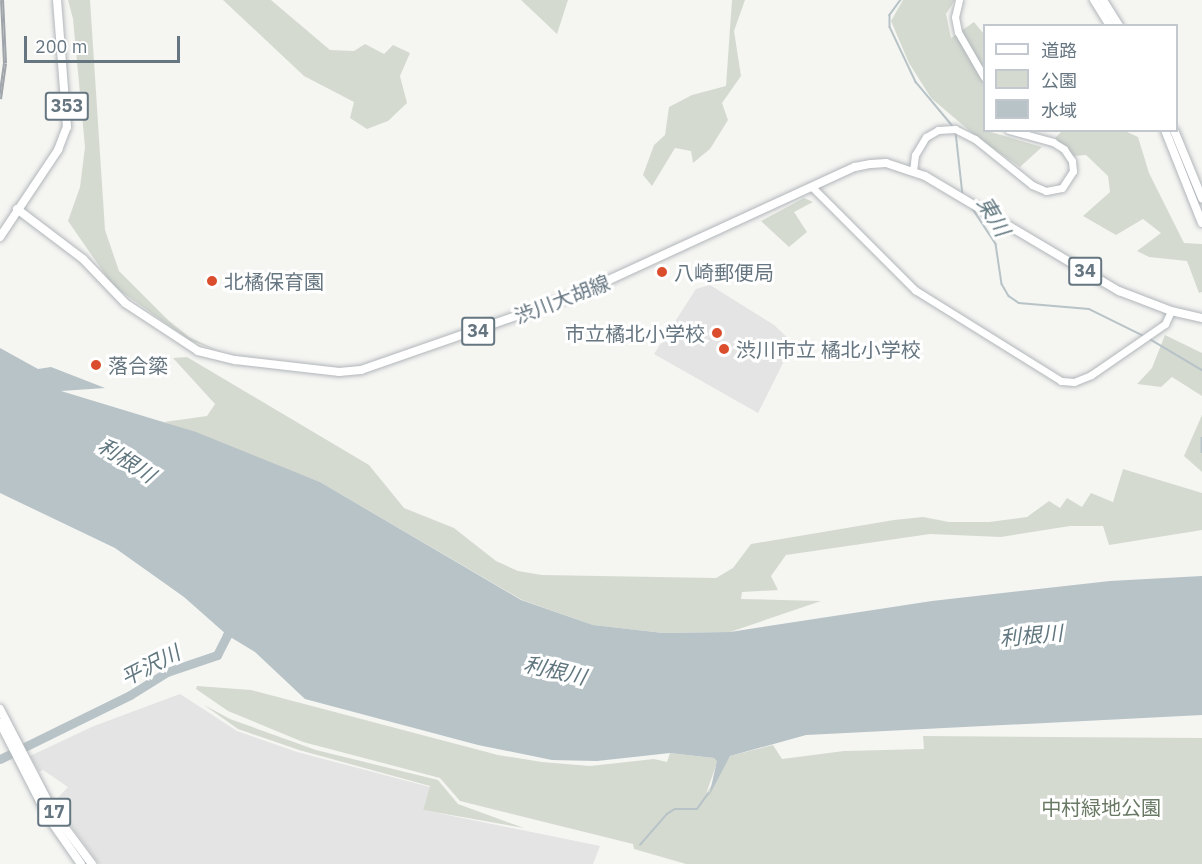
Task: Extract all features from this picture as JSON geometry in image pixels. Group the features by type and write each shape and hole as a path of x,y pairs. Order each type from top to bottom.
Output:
{"highway":[{"name":"353","path":"0,237 58,150 67,127 57,0"},
{"path":"1094,0 1109,24"},
{"path":"1103,0 1118,24"},
{"path":"1166,132 1202,223"},
{"path":"1175,132 1202,198"},
{"name":"17","path":"0,710 14,743 54,813 92,864"},
{"name":"17","path":"0,723 14,743"},
{"name":"17","path":"21,756 48,817 81,864"}],"main road":[{"name":"渋川大胡線","path":"17,209 83,259 125,303 193,348 235,360 339,372 361,370 574,296 812,187 871,164 914,171 1119,291 1171,311"},
{"name":"34","path":"1171,311 1202,318"}],"street":[{"path":"959,0 955,17 958,32 983,75"},
{"path":"914,171 915,155 922,142 932,132 955,129 975,139 1032,185 1046,191 1062,188 1072,171 1072,161 1064,149 1053,142 1016,132"},
{"path":"812,187 915,290 1061,381 1074,382 1091,375 1165,324 1171,311"}],"shaded area":[{"name":"渋川市立 橘北小学校","path":"710,285 774,325 793,343 758,413 654,354 696,289"},
{"path":"180,694 237,731 297,752 430,787 423,810 600,846 593,864 99,864 54,802 68,787 43,770 39,772 30,756 94,726"}],"green space":[{"path":"68,0 90,0 105,230 119,271 168,320 189,337 217,350 191,341 113,286 68,221 80,187 85,147 73,19"},
{"path":"223,0 271,0 330,50 354,51 365,44 384,54 393,45 410,53 400,76 407,103 388,121 367,129 350,118 354,102 304,76"},
{"path":"521,0 568,0 557,34"},
{"path":"732,0 745,0 734,31 741,76 722,103 728,120 710,149 693,163 691,151 675,148 652,186 643,175 654,145 665,135 669,107 692,95 726,86"},
{"path":"903,0 955,0 946,14 951,38 974,22 983,33 983,132 991,132 1042,147 1020,167 978,138 931,98 909,63 891,21"},
{"path":"1061,132 1127,132 1138,137 1149,173 1184,243 1202,244 1202,292 1199,293 1187,261 1149,257 1137,251 1161,233 1143,219 1116,235 1083,216 1110,192 1108,176 1086,155 1074,156 1055,138"},
{"path":"804,198 813,202 794,212 807,232 789,247 761,221"},
{"path":"1165,335 1202,353 1202,396 1172,377 1161,387 1137,384 1152,368"},
{"path":"187,357 369,465 404,508 454,528 496,561 518,571 542,575 716,578 733,568 751,544 923,517 949,522 989,522 1027,517 1049,501 1060,508 1067,498 1082,507 1091,493 1113,502 1123,469 1202,493 1202,530 1109,545 1103,526 1070,526 1001,537 930,534 786,555 771,576 778,590 742,592 741,599 821,601 730,632 663,633 593,625 522,600 320,482 164,422 207,416 215,404 173,358"},
{"path":"1202,415 1202,472 1184,456"},
{"name":"中村緑地公園","path":"197,686 251,690 498,755 542,762 590,766 654,759 667,762 670,753 714,758 718,760 706,794 730,756 773,745 782,759 844,751 924,749 923,736 1202,738 1202,864 686,864 634,849 633,844 460,801 440,778 303,742 228,711 196,689"},
{"path":"204,705 230,719 316,750 438,780 458,804 524,828 423,810 430,786 299,750 238,729"}],"water":[{"name":"利根川","path":"0,348 38,369 51,367 105,388 61,391 196,432 320,482 521,600 593,625 663,633 730,632 932,601 1110,581 1202,576 1202,715 806,735 730,756 709,796 717,761 714,758 670,753 597,761 552,760 478,745 305,699 255,652 227,635 184,597 115,548 0,493"}],"waterway":[{"name":"東川","path":"901,0 890,15 890,27 916,82 952,125"},
{"name":"東川","path":"956,132 963,195"},
{"name":"東川","path":"973,209 996,244 1002,284 1009,296 1019,303 1089,309 1144,336"},
{"name":"東川","path":"1148,338 1202,370"},
{"name":"東川","path":"1202,438 1202,452"},
{"name":"平沢川","path":"0,759 130,695 167,672 217,655 227,635 237,627"},
{"path":"640,845 667,814 675,809 697,809 708,794"}],"railway":[{"path":"0,99 5,63 2,0"}],"place":[{"name":"八崎郵便局","path":"662,272"},
{"name":"北橘保育園","path":"212,281"},
{"name":"市立橘北小学校","path":"717,333"},
{"name":"渋川市立 橘北小学校","path":"724,349"},
{"name":"落合簗","path":"96,365"}]}
